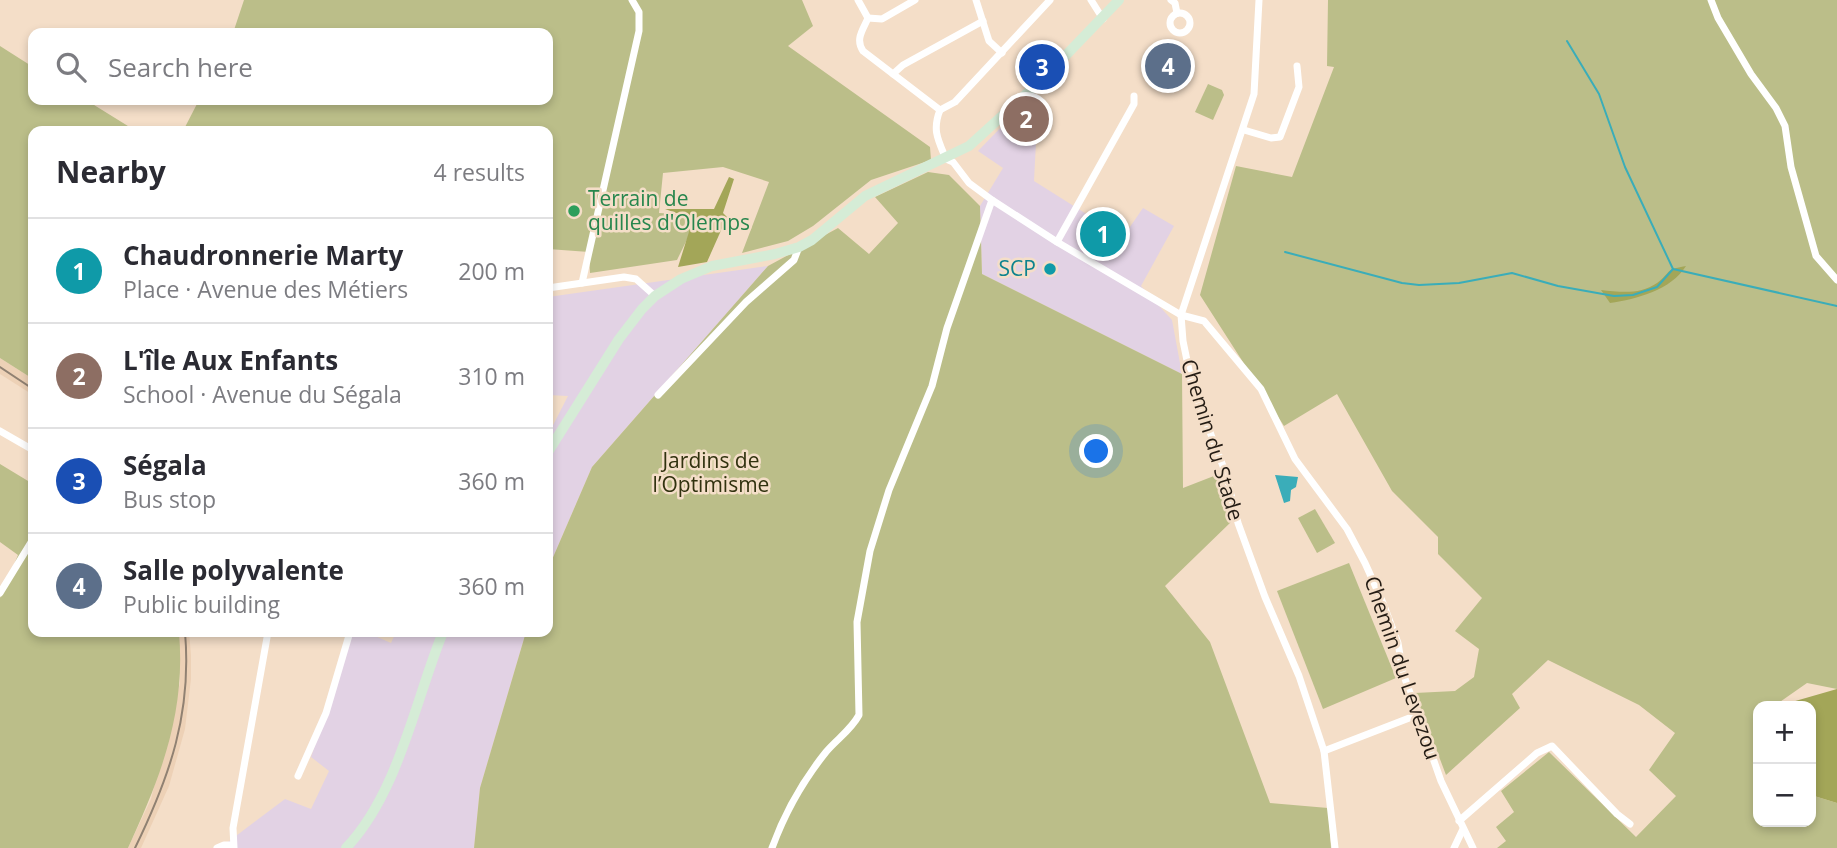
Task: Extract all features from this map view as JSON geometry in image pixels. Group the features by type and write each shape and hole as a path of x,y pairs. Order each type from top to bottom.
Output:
{"street":[{"path":"582,283 639,31 639,12 632,0"},
{"path":"858,0 868,18"},
{"path":"868,18 882,19 915,0"},
{"path":"976,0 989,41 1002,53"},
{"path":"1050,0 955,103 940,110 934,133 946,159 953,162 970,183 992,200 1181,316"},
{"path":"1091,0 1103,19"},
{"path":"553,444 619,339 655,296 681,279 712,266 800,247 865,196 969,146 1045,77 1119,0"},
{"path":"1171,0 1177,13"},
{"name":"Chemin du Stade","path":"1259,0 1254,94 1181,316 1183,341 1192,384 1226,474 1238,523 1265,597 1299,676 1324,751 1335,848"},
{"path":"1711,0 1718,18 1785,126 1791,167 1816,256 1837,280"},
{"path":"868,18 859,37 859,45 863,51 940,110"},
{"path":"893,74 903,65 975,23 983,21"},
{"path":"1244,130 1271,138 1280,137 1299,87 1297,66"},
{"path":"1057,242 1134,104 1134,96"},
{"path":"772,848 784,816 801,786 828,750 854,725 859,715 857,622 870,551 889,490 932,386 947,328 992,200"},
{"path":"658,395 746,302 794,260 800,247"},
{"path":"553,287 624,277 636,279 655,296"},
{"name":"Chemin du Levezou","path":"1181,316 1204,321 1262,389 1295,459 1347,529 1366,563 1398,643 1403,673 1441,781 1473,848"},
{"path":"0,430 28,447"},
{"path":"0,593 28,547"},
{"path":"217,848 234,846 233,828 267,637"},
{"path":"298,776 330,703 349,637"},
{"path":"346,848 368,822 387,787 441,637"},
{"path":"1324,751 1417,715"},
{"path":"1454,848 1461,825 1537,753 1552,746 1617,814 1630,824"}],"shaded area":[{"path":"1010,118 1036,142 1034,181 1123,237 1143,208 1174,226 1141,286 1172,320 1182,374 982,274 980,206 1003,168 978,151"},
{"path":"768,266 592,467 553,557 553,425 568,396 553,395 553,296"},
{"path":"0,358 28,376 28,392 0,374"},
{"path":"179,637 189,637 191,679 185,729 169,786 141,848 128,848 151,799 180,683"},
{"path":"351,637 377,637 391,643 394,637 525,637 480,788 474,848 220,848 285,799 311,809 329,771 311,757"}],"green space":[{"path":"244,0 802,0 813,26 788,46 930,147 931,160 871,180 813,226 788,241 742,253 769,182 723,167 663,173 659,213 699,215 677,260 590,273 589,252 553,249 553,126 186,126 196,105 553,105 553,28 235,28"},
{"path":"1328,0 1837,0 1837,689 1807,683 1781,701 1753,701 1753,827 1816,827 1816,797 1837,803 1837,848 1497,848 1506,841 1496,827 1514,812 1501,791 1549,752 1636,837 1676,796 1649,770 1675,733 1639,705 1548,660 1512,694 1520,708 1446,775 1415,693 1455,691 1474,677 1479,649 1455,631 1482,598 1438,554 1438,537 1392,491 1337,394 1284,426 1200,295 1236,166 1292,177 1334,67 1327,66"},
{"path":"0,46 28,64 28,105 94,105 128,126 28,126 28,376 0,358"},
{"path":"1208,84 1222,90 1224,95 1213,120 1195,112"},
{"name":"Jardins de l’Optimisme","path":"928,172 949,175 980,206 982,274 1182,374 1183,488 1219,474 1232,521 1165,586 1210,642 1270,803 1328,808 1331,848 474,848 480,788 525,637 553,637 553,557 592,467 768,266 838,228 869,254 898,223 875,197"},
{"path":"729,177 734,179 723,213 727,217 707,262 678,267 693,219 665,209 714,209"},
{"path":"1686,266 1672,281 1642,296 1610,303 1601,290 1630,292 1644,289 1657,283 1671,270"},
{"path":"0,464 28,481 28,637 179,637 179,690 175,717 151,795 128,848 0,848 0,598 18,555 0,542"},
{"path":"1315,509 1335,543 1317,553 1298,518"},
{"path":"1349,563 1396,678 1323,709 1277,591"},
{"path":"1837,689 1837,803 1816,797 1816,701 1795,701"}],"water":[{"path":"1275,475 1298,477 1296,487 1291,490 1290,501 1284,503"}],"waterway":[{"path":"1567,41 1599,94 1625,167 1673,269 1837,306"},
{"path":"1285,252 1402,283 1459,283 1512,273 1558,286 1614,296 1633,295 1657,287 1673,269"}],"railway":[{"path":"0,367 28,386"},
{"path":"135,848 159,795 176,743 185,690 185,637"}],"place":[{"name":"Salle polyvalente","path":"1168,66"},
{"name":"Ségala","path":"1042,67"},
{"name":"L'île Aux Enfants","path":"1026,119"},
{"name":"Terrain de quilles d'Olemps","path":"574,211"},
{"name":"Chaudronnerie Marty","path":"1103,234"},
{"name":"SCP","path":"1050,269"}]}
